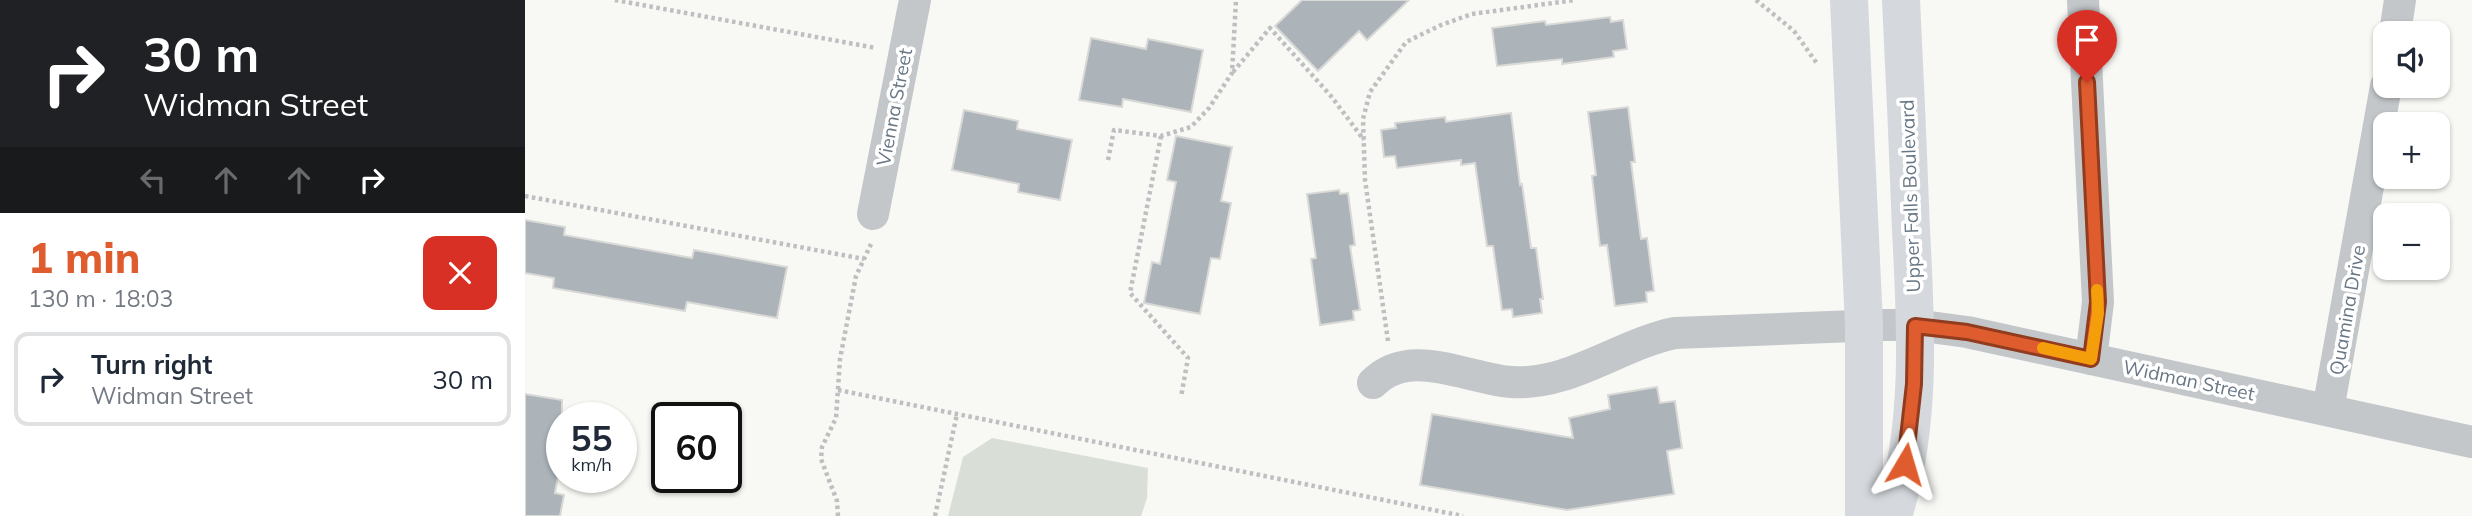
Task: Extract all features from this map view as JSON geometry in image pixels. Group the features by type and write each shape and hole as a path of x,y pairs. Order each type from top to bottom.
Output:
{"main road":[{"path":"1849,0 1864,325 1864,516"},
{"name":"Upper Falls Boulevard","path":"1893,516 1909,438 1915,326 1901,0"}],"street":[{"name":"Vienna Street","path":"873,226 915,0"},
{"path":"2083,0 2098,302 2091,359"},
{"path":"2397,21 2400,0"},
{"name":"Quamina Drive","path":"2328,410 2384,98"},
{"name":"Widman Street","path":"1383,376 1422,364 1489,379 1531,382 1550,379 1638,343 1675,333 1864,325 1915,326 1967,332 2472,442"}],"path":[{"path":"615,0 905,54"},
{"path":"1232,73 1236,0"},
{"path":"1383,376 1365,180 1363,119 1370,92 1406,42 1472,14 1575,0"},
{"path":"1756,0 1794,32 1822,73"},
{"path":"1108,160 1114,130 1161,136 1191,127 1209,108 1232,73 1270,28 1331,96 1364,140"},
{"path":"1161,136 1130,293 1188,358 1181,397"},
{"path":"525,196 864,259"},
{"path":"838,516 837,500 821,459 822,447 836,418 840,359 856,276 864,259 873,226"},
{"path":"838,390 1463,516"},
{"path":"935,516 957,414"}],"shaded area":[{"path":"992,438 1148,468 1147,498 1141,516 948,516 963,457"}],"building":[{"path":"1302,0 1409,0 1367,40 1359,31 1318,71 1275,26"},
{"path":"1610,17 1611,22 1623,20 1627,49 1613,51 1614,57 1562,64 1562,59 1497,66 1492,28"},
{"path":"1091,38 1146,49 1148,39 1203,50 1191,112 1123,99 1122,107 1079,100"},
{"path":"1628,107 1635,162 1631,162 1641,239 1647,238 1654,291 1646,292 1647,302 1615,306 1607,245 1600,246 1592,176 1596,175 1588,112"},
{"path":"964,110 1018,121 1017,129 1072,140 1060,200 1018,192 1019,184 952,170"},
{"path":"1511,113 1520,185 1522,184 1531,248 1536,248 1543,299 1540,299 1542,313 1513,317 1512,309 1502,310 1493,246 1487,246 1475,163 1461,165 1461,160 1397,168 1395,156 1384,157 1381,130 1396,128 1395,123 1445,117 1446,122"},
{"path":"1176,136 1232,147 1221,201 1231,203 1220,259 1211,258 1200,314 1144,303 1152,262 1160,264 1176,182 1167,180"},
{"path":"1339,190 1340,194 1348,193 1355,245 1350,246 1360,310 1353,311 1354,320 1320,325 1311,259 1316,258 1307,194"},
{"path":"525,220 565,227 564,235 692,258 694,250 787,267 777,318 687,302 685,311 553,288 554,278 525,273"},
{"path":"1657,387 1660,403 1675,401 1682,448 1667,451 1674,494 1567,510 1420,485 1432,414 1573,438 1569,418 1610,409 1608,395"},
{"path":"525,394 562,400 546,402 546,493 564,495 560,516 525,516"}],"slow traffic":[{"path":"2043,348 2091,359 2098,313 2097,290"}],"route":[{"path":"1905,464 1914,384 1915,326 1967,332 2091,359 2098,302 2087,82"}]}
